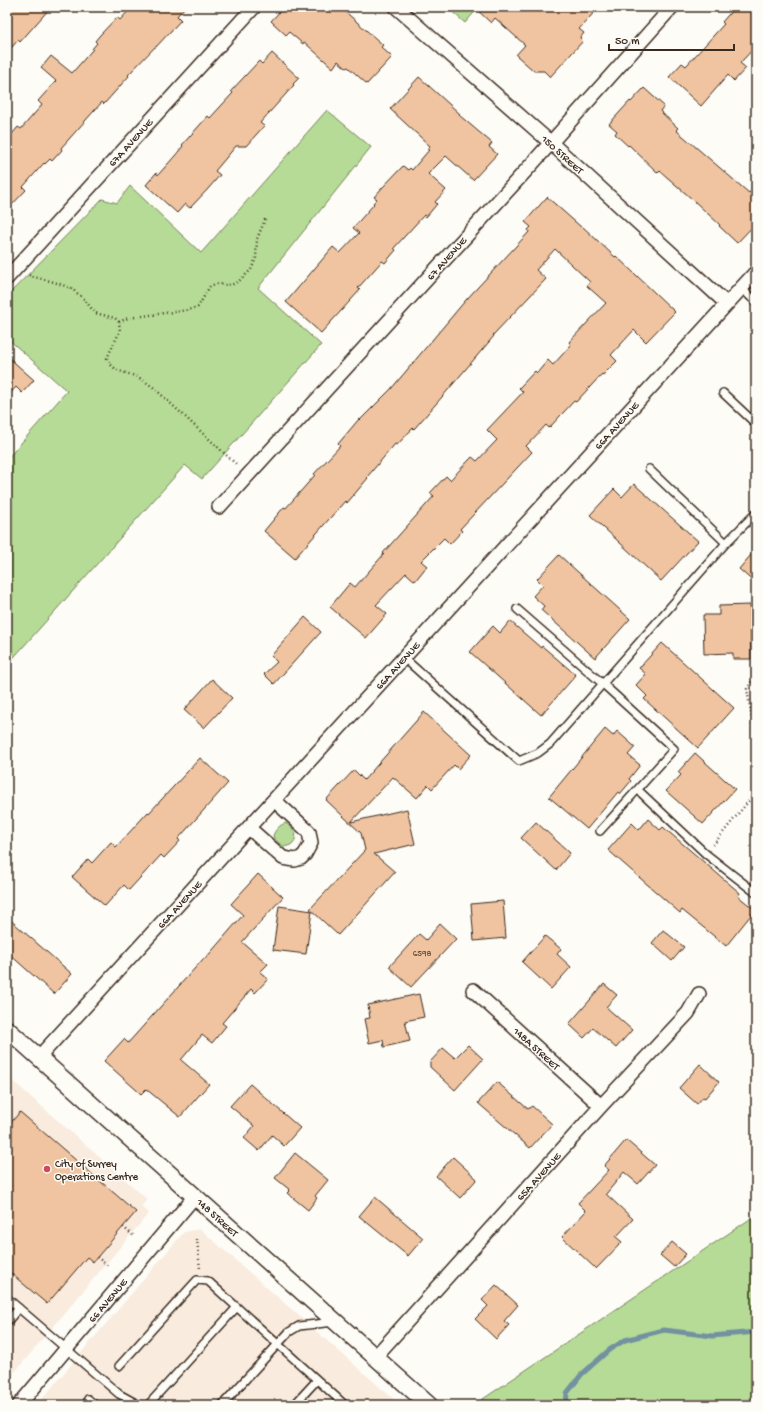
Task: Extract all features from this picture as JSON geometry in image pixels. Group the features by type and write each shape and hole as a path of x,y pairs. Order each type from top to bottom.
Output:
{"street":[{"name":"67A AVENUE","path":"7,278 254,7"},
{"name":"150 STREET","path":"396,7 551,143 727,304"},
{"name":"67 AVENUE","path":"218,507 551,143 672,7"},
{"name":"66A AVENUE","path":"39,1057 756,272"},
{"path":"248,828 283,858 295,860 306,854 311,844 309,832 274,800"},
{"name":"148A STREET","path":"473,990 601,1106"},
{"name":"65A AVENUE","path":"375,1357 601,1106 688,1013 699,994"},
{"name":"148 STREET","path":"7,1029 429,1405"},
{"name":"66 AVENUE","path":"18,1405 195,1196"}],"lane":[{"path":"741,288 756,302"},
{"path":"724,393 756,424"},
{"path":"650,469 726,543"},
{"path":"404,658 519,761 538,753 550,744 726,543 756,513"},
{"path":"517,609 603,684 674,749 600,831"},
{"path":"638,790 706,854 756,892"},
{"path":"119,1366 197,1280 208,1281 345,1405"},
{"path":"7,1298 119,1394 139,1405"},
{"path":"148,1405 237,1307"},
{"path":"7,1322 19,1308"},
{"path":"222,1405 289,1332 299,1326 335,1321"},
{"path":"294,1405 317,1380"},
{"path":"88,1399 95,1405"}],"path":[{"path":"119,322 128,318 188,310 198,307 210,286 216,284 230,285 238,281 251,270 256,258 256,239 266,217"},
{"path":"27,273 34,277 71,288 84,299 95,313 115,318 119,322 120,331 107,358 110,366 139,378 153,387 241,468"},
{"path":"756,675 747,689 756,742"},
{"path":"706,854 756,792"},
{"path":"123,1227 135,1237"},
{"path":"197,1239 201,1280"},
{"path":"97,1257 109,1267"}],"shaded area":[{"name":"City of Surrey Operations Centre","path":"7,1076 147,1199 141,1207 149,1213 7,1381"},
{"path":"200,1229 400,1405 37,1405 184,1232"}],"green space":[{"path":"447,7 479,7 465,23"},
{"path":"327,110 371,147 258,288 321,345 202,479 185,465 7,665 7,459 67,391 7,338 7,296 102,199 117,203 130,186 201,253"},
{"path":"286,823 295,832 296,838 291,845 283,846 273,837 277,828"},
{"path":"756,1215 756,1405 474,1405"}],"building":[{"path":"7,7 51,7 20,42 18,40 7,53"},
{"path":"132,7 185,7 177,16 181,20 128,75 129,76 104,104 102,102 61,148 62,150 52,161 50,159 45,164 44,163 23,187 26,190 7,210 7,140 18,127 21,129 42,105 38,101 56,81 41,68 51,56 72,73 93,49 97,43 95,41 100,35 117,17 120,20"},
{"path":"284,7 340,7 383,45 381,47 392,57 367,84 348,67 346,68 338,61 333,68 304,42 303,44 289,32 286,35 271,21"},
{"path":"474,7 599,7 579,29 584,33 580,38 583,41 550,77 544,71 534,71 516,55 525,45 495,18 491,23"},
{"path":"735,7 756,7 756,46 740,63 746,68 734,81 728,75 701,106 669,77 682,63 686,66 724,24 722,22"},
{"path":"272,53 299,78 260,123 264,126 246,146 236,146 215,171 220,175 208,189 190,208 185,204 177,213 146,185 156,173 158,175 208,116 210,118 233,93 231,91 259,61 262,64"},
{"path":"419,77 460,114 459,115 492,143 489,147 497,154 473,180 446,156 428,174 446,190 435,202 437,204 426,217 424,215 394,248 396,250 385,263 382,261 358,288 360,290 321,333 286,302 333,247 340,253 359,233 353,228 374,204 373,203 377,199 374,197 383,187 403,166 408,170 410,168 412,170 429,150 427,149 430,146 390,109"},
{"path":"644,88 664,106 660,111 678,128 676,130 749,193 756,185 756,223 737,243 692,199 660,171 658,173 629,145 628,146 615,134 617,131 609,124"},
{"path":"547,197 581,227 582,226 615,257 616,256 675,312 646,342 634,330 611,355 617,361 603,375 602,374 576,402 574,401 549,428 546,425 526,446 532,452 460,529 462,531 450,544 444,538 421,561 427,566 415,581 406,573 376,605 387,614 366,638 330,607 350,583 355,587 434,496 430,493 446,476 450,480 472,457 477,461 497,440 487,430 523,392 519,388 535,371 537,373 548,360 553,365 571,345 569,342 606,303 587,286 590,282 555,249 536,270 546,279 493,335 494,336 414,429 413,428 397,445 395,444 347,503 345,501 295,558 264,531 340,446 338,444 359,419 360,420 391,389 465,301 529,232 528,230 531,227 525,222"},
{"path":"7,356 34,380 22,393 16,387 7,397"},
{"path":"634,484 698,541 661,581 590,515 614,489 622,497"},
{"path":"756,549 756,584 739,569"},
{"path":"559,555 630,619 595,658 541,610 544,606 533,596 543,585 537,579"},
{"path":"750,605 751,659 733,659 733,653 704,654 703,615 719,615 719,606"},
{"path":"305,617 321,632 274,684 264,674 277,662 271,656"},
{"path":"510,621 541,648 542,646 576,675 541,715 470,652 493,626 500,633"},
{"path":"662,643 734,708 698,748 644,699 647,696 636,685 646,674 639,668"},
{"path":"212,679 232,698 204,728 184,710"},
{"path":"424,712 471,755 458,769 454,765 432,789 428,785 417,798 393,777 351,822 407,809 415,844 374,854 395,872 338,935 310,909 365,850 361,833 326,800 354,770 364,780"},
{"path":"605,729 613,736 617,731 635,747 628,755 640,765 629,779 631,781 620,794 618,792 587,829 549,797"},
{"path":"695,753 735,789 703,824 666,791 681,775 678,772"},
{"path":"200,758 228,783 178,839 180,841 164,858 161,855 129,890 124,885 105,906 72,877 88,859 92,863 111,842 116,847"},
{"path":"648,819 660,830 663,827 740,893 738,896 755,910 726,946 682,910 680,913 608,850 632,823 639,830"},
{"path":"536,822 570,853 556,870 521,838"},
{"path":"258,874 283,897 242,942 268,964 260,972 268,979 255,993 251,989 222,1023 226,1026 212,1043 202,1035 181,1060 209,1084 180,1117 146,1089 141,1094 104,1061 124,1039 128,1043 243,915 231,904"},
{"path":"503,901 506,938 474,941 471,904"},
{"path":"279,906 312,911 306,954 273,950"},
{"path":"7,917 72,974 54,994 7,952"},
{"path":"440,924 456,939 411,987 389,967 419,934 426,940"},
{"path":"663,930 684,947 672,961 652,943"},
{"path":"545,936 561,949 557,954 571,967 551,989 522,962"},
{"path":"604,984 617,995 606,1007 632,1030 616,1048 593,1028 584,1038 569,1024"},
{"path":"419,994 424,1017 405,1021 410,1041 384,1047 383,1040 369,1043 364,1019 370,1018 368,1005"},
{"path":"468,1045 483,1059 455,1090 430,1067 430,1062 443,1048 455,1058"},
{"path":"700,1064 719,1082 705,1098 703,1097 697,1104 679,1088"},
{"path":"497,1082 528,1109 532,1106 552,1124 530,1148 478,1103"},
{"path":"250,1084 300,1128 284,1146 272,1135 259,1151 244,1138 254,1126 230,1106"},
{"name":"City of Surrey Operations Centre","path":"20,1112 136,1212 93,1262 87,1257 47,1304 7,1270 7,1127"},
{"path":"626,1140 655,1165 638,1184 624,1172 606,1194 633,1219 616,1237 622,1242 596,1269 562,1237 586,1211 578,1203 609,1170 604,1166"},
{"path":"295,1153 328,1180 315,1196 317,1198 308,1210 287,1193 290,1190 275,1178"},
{"path":"453,1157 477,1179 460,1198 436,1176"},
{"path":"375,1197 423,1238 408,1256 359,1216"},
{"path":"672,1242 686,1254 674,1267 660,1255"},
{"path":"496,1285 518,1305 504,1321 509,1325 496,1339 475,1319 488,1306 482,1300"}],"waterway":[{"path":"566,1405 567,1393 581,1375 609,1350 625,1340 664,1330 712,1336 756,1332"}],"place":[{"name":"City of Surrey Operations Centre","path":"47,1169"}]}
